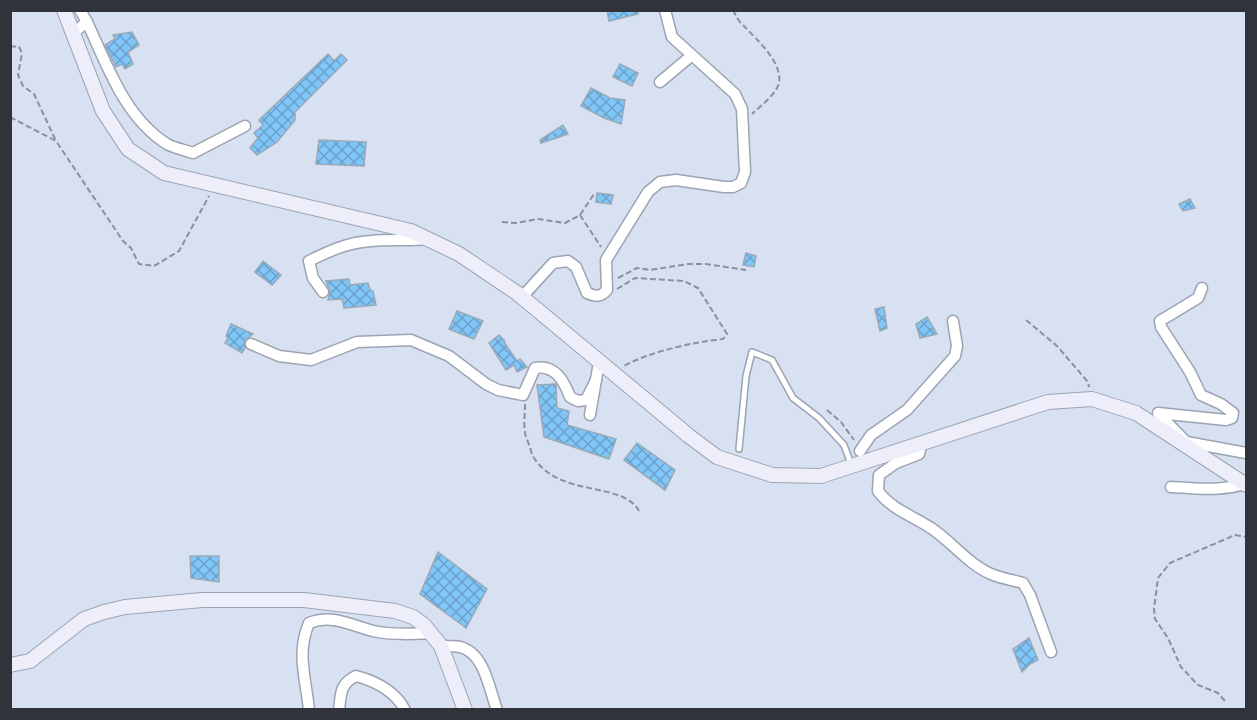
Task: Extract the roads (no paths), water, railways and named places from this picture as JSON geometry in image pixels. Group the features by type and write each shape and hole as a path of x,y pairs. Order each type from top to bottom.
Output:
{"main road":[{"path":"64,10 103,111 128,149 164,173 411,231 459,254 522,297 717,457 772,475 821,476 1048,402 1092,399 1136,413 1246,485"},
{"path":"10,665 30,661 84,619 124,607 202,600 304,600 395,611 413,617 441,646 465,710"}],"street":[{"path":"80,10 112,76 136,116 168,145 194,153 245,126"},
{"path":"522,297 553,263 568,261 576,267 587,293 595,297 605,292 608,257 648,192 660,182 676,180 724,187 732,187 741,183 745,172 742,109 735,94 672,37 665,10"},
{"path":"73,33 87,22"},
{"path":"660,81 691,56"},
{"path":"323,292 313,278 309,261 324,253 339,247 369,241 428,239"},
{"path":"1202,288 1198,298 1160,321 1161,327 1190,372 1201,394 1233,413 1232,418 1226,420 1158,413 1182,441 1246,453"},
{"path":"860,451 871,435 908,410 955,356 957,346 953,321"},
{"path":"251,344 279,356 311,360 357,342 411,340 449,356 486,384 498,390 523,395 535,368 544,366 554,371 570,397 578,401 586,400 596,380"},
{"path":"590,416 599,362"},
{"path":"921,443 919,454 896,463 879,475 878,491 883,498 906,515 932,529 972,562 991,574 1023,583 1030,595 1051,652"},
{"path":"1172,487 1209,491 1246,485"},
{"path":"309,710 301,663 303,637 309,624 321,619 345,621 374,631 407,635 430,633"},
{"path":"441,646 461,648 482,664 497,710"},
{"path":"339,710 342,687 346,680 356,676 368,679 386,689 400,701 405,710"}],"lane":[{"path":"738,449 746,376 752,352 772,360 793,398 819,418 843,445 852,466"}]}
